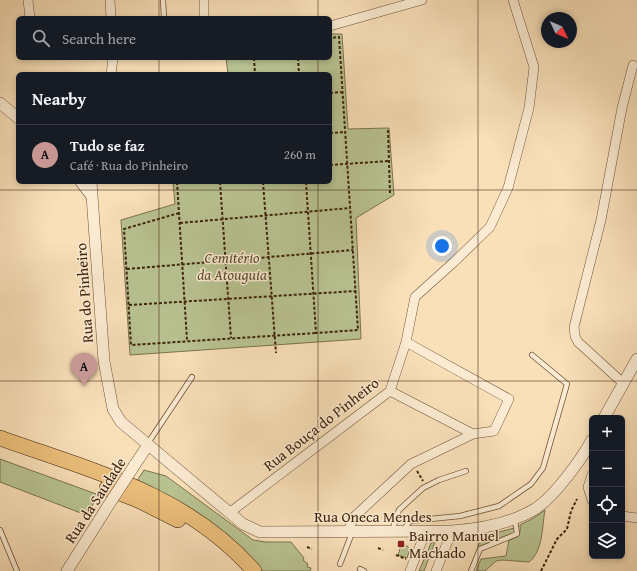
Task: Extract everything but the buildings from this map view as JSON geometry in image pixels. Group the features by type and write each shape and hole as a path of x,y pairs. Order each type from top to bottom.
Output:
{"highway":[{"path":"0,438 132,486 165,501 208,527 232,548 254,571"},
{"path":"0,449 124,494 156,508 200,535 226,556 241,571"}],"street":[{"path":"28,0 30,16"},
{"path":"110,0 111,16"},
{"path":"204,0 204,16"},
{"path":"332,25 422,0"},
{"name":"Rua Bouça do Pinheiro","path":"229,513 390,392 406,342 415,297 490,227 508,188 529,108 534,67 513,0"},
{"path":"111,72 113,60"},
{"path":"624,384 578,342 574,327 601,220 622,108 633,65"},
{"path":"0,103 16,116"},
{"path":"82,184 91,196"},
{"name":"Rua do Pinheiro","path":"91,184 104,361 113,409 121,422 148,445"},
{"path":"350,531 354,517 411,464 473,434 494,431 509,399 406,342"},
{"path":"606,415 637,358"},
{"path":"390,392 473,434"},
{"name":"Rua da Saudade","path":"67,571 148,445"},
{"name":"Rua Oneca Mendes","path":"148,445 242,524 260,532 452,531 481,528 515,519 536,508 559,486 589,448"},
{"path":"625,516 637,518"},
{"path":"410,571 426,531"},
{"path":"436,571 452,531"}],"lane":[{"path":"163,0 164,16"},
{"path":"398,531 410,521 460,516 499,506 531,484 543,468 567,384 532,355"},
{"path":"148,445 192,377"},
{"path":"398,531 400,510 426,486 466,471"},
{"path":"471,571 480,549 517,534 515,519"},
{"path":"0,530 17,571"},
{"path":"340,564 350,531"}],"path":[{"path":"179,213 124,229 131,345 358,330 339,37 332,38"},
{"path":"254,60 255,72"},
{"path":"298,60 299,72"},
{"path":"332,93 342,92"},
{"path":"388,130 390,194"},
{"path":"332,133 345,132"},
{"path":"332,165 389,161"},
{"path":"177,184 187,341"},
{"path":"220,184 231,338"},
{"path":"263,184 276,353"},
{"path":"306,184 316,333"},
{"path":"180,223 350,208"},
{"path":"126,270 353,250"},
{"path":"129,305 356,291"},
{"path":"418,472 426,486"},
{"path":"541,571 557,539 567,529 571,511 577,499"},
{"path":"307,547 312,549"},
{"path":"378,548 384,550"},
{"path":"396,555 407,559"}],"green space":[{"name":"Cemitério da Atouguia","path":"332,34 342,34 348,129 389,128 394,195 356,218 361,339 130,355 121,220 175,204 173,184 332,184 332,72 228,72 226,60 332,60"},
{"path":"0,459 99,495 86,515 0,482"},
{"path":"144,470 166,476 253,540 266,542 291,542 304,558 303,560 308,564 307,567 311,568 310,571 262,571 219,528 207,519 181,502 137,481"},
{"path":"545,510 537,552 529,562 496,561 485,571 476,571 481,559 506,556 509,540 519,535 520,525 534,518"},
{"path":"514,528 515,533 478,547 481,537"},
{"path":"435,542 424,571 419,571 431,543"},
{"path":"401,545 407,546 410,549 407,558 398,555"}],"place":[{"name":"Tudo se faz","path":"84,386"},
{"name":"Bairro Manuel Machado","path":"401,544"}]}
